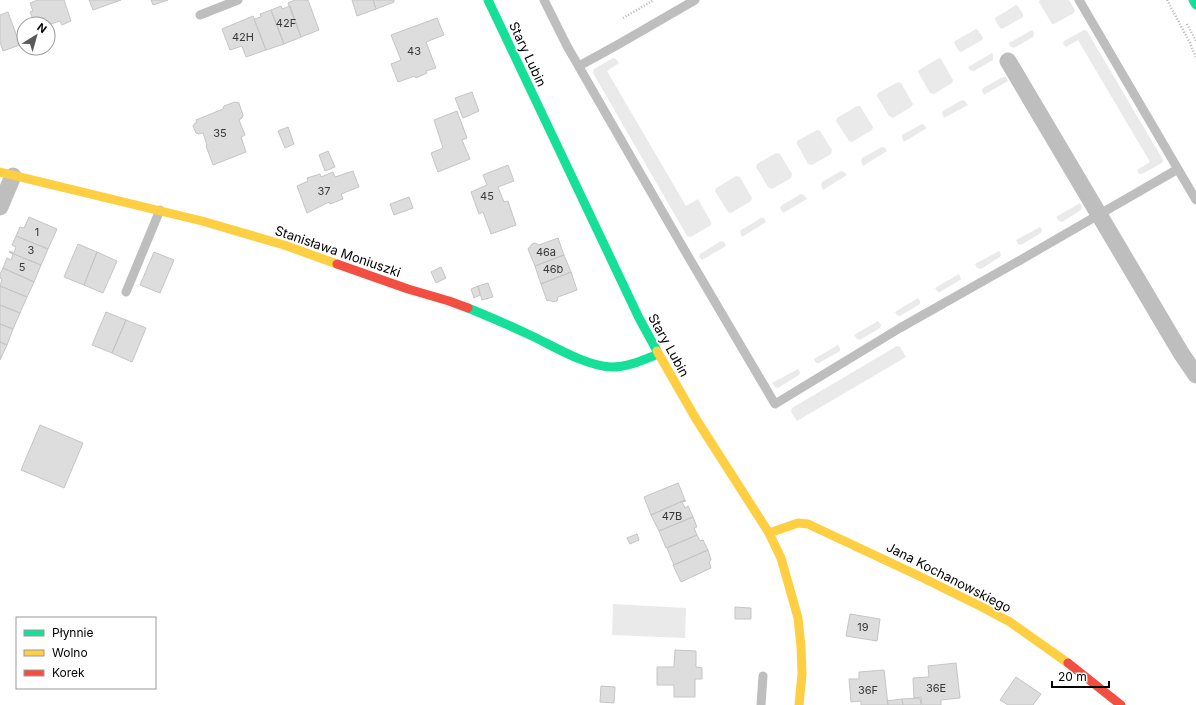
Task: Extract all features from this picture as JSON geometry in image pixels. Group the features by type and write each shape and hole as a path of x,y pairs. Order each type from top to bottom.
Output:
{"street":[{"name":"Stary Lubin","path":"488,0 639,318 696,419 769,533 785,569 798,618 802,647 802,674 799,705"},
{"path":"1193,0 1196,5"},
{"path":"1008,61 1181,353 1196,375"},
{"name":"Stanisława Moniuszki","path":"7,174 160,210 284,245 408,289 449,301 503,322 580,359 597,365 611,367 628,366 658,354"},
{"path":"0,207 7,174"},
{"name":"Jana Kochanowskiego","path":"769,533 798,523 808,524 958,594 1010,622 1092,681 1121,705"}],"lane":[{"path":"200,15 238,0"},
{"path":"544,0 567,46 775,404 900,328 1178,169"},
{"path":"579,66 695,0"},
{"path":"1079,0 1196,200"},
{"path":"126,292 160,210"},
{"path":"761,705 763,676"}],"path":[{"path":"623,18 654,0"},
{"path":"1167,0 1190,43 1196,58"}],"shaded area":[{"path":"1040,0 1069,0 1075,10 1074,13 1052,24 1039,2"},
{"path":"1016,5 1023,14 1023,17 1002,29 1000,28 995,18"},
{"path":"976,29 983,38 982,40 961,52 959,51 954,43 955,41"},
{"path":"1032,30 1034,33 1033,37 1014,48 1010,46 1009,43"},
{"path":"1084,30 1087,31 1163,160 1162,163 1142,174 1139,174 1137,170 1150,162 1078,40 1066,47 1063,44 1064,41"},
{"path":"992,53 993,60 974,71 970,70 968,67"},
{"path":"613,58 619,63 607,71 686,206 698,199 711,222 711,225 691,237 687,236 593,73 594,69"},
{"path":"939,58 953,80 952,83 934,94 930,93 918,72"},
{"path":"1003,77 1006,77 1008,81 984,95 982,90 983,88"},
{"path":"898,82 901,83 913,104 911,107 893,118 889,116 877,96 878,93"},
{"path":"962,100 968,105 944,118 942,113 943,111"},
{"path":"857,106 860,106 873,127 872,130 852,142 849,141 836,121 837,118"},
{"path":"922,124 927,128 904,142 902,135"},
{"path":"817,130 820,131 832,150 831,154 812,165 808,164 797,144 797,141"},
{"path":"882,147 887,151 863,166 861,161 862,158"},
{"path":"776,153 780,154 792,174 791,178 772,189 768,187 756,167 757,164"},
{"path":"841,171 847,175 823,190 821,185 822,182"},
{"path":"736,176 740,177 752,198 751,201 731,213 728,212 715,191 716,188"},
{"path":"801,194 807,199 783,213 780,208 782,205"},
{"path":"1080,203 1082,207 1081,210 1062,222 1056,217"},
{"path":"761,218 764,218 766,222 742,237 740,232 741,230"},
{"path":"1040,227 1042,230 1041,233 1021,245 1018,244 1016,240"},
{"path":"721,241 724,242 726,246 702,260 699,257 700,254"},
{"path":"999,251 1001,254 1000,257 981,269 977,268 975,264"},
{"path":"959,274 960,280 940,292 938,292 935,288"},
{"path":"918,298 920,304 900,316 897,315 895,312"},
{"path":"878,321 881,325 880,328 860,340 854,335"},
{"path":"838,345 840,351 819,363 816,363 814,359"},
{"path":"897,346 900,347 906,357 797,421 791,412 792,408"},
{"path":"798,369 800,372 799,375 778,388 772,383"},
{"path":"613,604 686,608 685,638 612,635"}],"building":[{"path":"38,0 64,0 71,21 62,25 60,21 56,22 56,16 32,16 30,12 33,11 30,3"},
{"path":"89,0 121,0 93,10"},
{"path":"151,0 168,0 153,5"},
{"path":"295,0 308,0 319,30 301,37 288,3"},
{"path":"352,0 373,0 376,9 357,16"},
{"path":"373,0 394,0 394,2 376,9"},
{"path":"281,6 282,9 290,6 301,37 284,44 271,10"},
{"path":"271,10 284,44 266,50 254,19 261,17 260,14"},
{"path":"8,12 16,34 16,46 3,51 0,42 0,15"},
{"path":"253,16 266,50 246,57 242,46 230,50 222,29"},
{"path":"437,18 444,35 426,42 436,68 426,71 427,73 416,78 415,76 398,82 391,64 401,60 391,35"},
{"path":"472,92 479,111 463,118 455,98"},
{"path":"235,102 239,103 243,115 239,120 245,135 241,137 246,152 213,165 203,133 196,133 193,126 197,122 196,120 223,109 224,106"},
{"path":"457,111 467,138 462,140 470,159 438,172 431,153 443,148 434,120"},
{"path":"288,127 294,144 285,148 278,131"},
{"path":"328,151 335,167 325,171 319,155"},
{"path":"508,165 514,181 498,187 504,202 508,201 516,225 491,234 483,212 479,214 471,192 487,185 483,175"},
{"path":"353,171 359,187 341,194 343,199 330,204 329,202 307,213 297,186 308,181 307,178 320,174 321,177 333,172 335,177"},
{"path":"409,197 413,208 394,215 390,204"},
{"path":"29,217 57,229 48,249 16,236 20,227 24,228"},
{"path":"16,236 48,249 41,265 9,252 14,253 16,247 12,245"},
{"path":"558,238 564,255 535,266 528,249 532,244 535,243 539,245"},
{"path":"78,244 97,252 84,285 64,277"},
{"path":"9,252 41,265 34,282 3,268 7,258 11,260 13,254"},
{"path":"97,252 117,261 103,293 84,285"},
{"path":"154,252 174,260 160,293 140,285"},
{"path":"564,255 571,272 541,284 535,266"},
{"path":"441,267 446,278 436,283 431,272"},
{"path":"3,268 34,282 27,297 0,286 2,279 0,278 0,274"},
{"path":"571,272 577,290 558,297 557,301 547,301 541,284"},
{"path":"488,283 493,297 482,300 478,286"},
{"path":"0,286 27,297 20,313 0,305"},
{"path":"478,286 480,295 474,298 471,289"},
{"path":"0,305 20,313 13,329 0,324"},
{"path":"106,312 126,320 112,353 92,345"},
{"path":"126,320 146,328 132,362 112,353"},
{"path":"0,324 13,329 7,345 0,342"},
{"path":"0,342 7,345 0,360"},
{"path":"40,425 83,443 64,488 21,470"},
{"path":"678,483 685,500 651,515 644,497"},
{"path":"685,500 686,501 682,502 685,508 688,506 693,517 659,531 651,515"},
{"path":"693,517 697,527 694,528 697,535 666,548 659,531"},
{"path":"637,534 639,540 630,544 627,538"},
{"path":"697,535 700,541 703,540 708,550 674,565 667,548"},
{"path":"708,550 711,560 709,562 711,568 681,582 673,565"},
{"path":"735,607 751,608 751,619 735,619"},
{"path":"850,614 880,619 877,641 846,636"},
{"path":"675,650 696,651 696,667 702,668 702,679 695,679 695,697 674,697 674,685 657,685 657,667 674,667"},
{"path":"956,663 960,698 941,700 941,705 922,705 921,697 914,698 913,678 929,677 928,666"},
{"path":"884,670 888,705 861,705 861,701 851,702 849,679 859,679 859,672"},
{"path":"1016,677 1041,694 1033,705 1008,705 1000,700"},
{"path":"601,686 615,687 614,703 600,702"},
{"path":"920,698 921,705 903,705 902,699"},
{"path":"902,699 903,705 888,705 887,701"}],"traffic: fast":[{"path":"488,0 639,318 657,351"},
{"path":"1193,0 1196,5"},
{"path":"468,308 524,332 581,360 601,366 623,366 658,354"}],"traffic: slow":[{"path":"0,172 202,221 284,245 337,264"},
{"path":"657,351 696,419 769,533 781,558 798,618 802,674 799,705"},
{"path":"769,533 798,523 808,524 982,607 1010,622 1068,663"}],"traffic: jam":[{"path":"337,264 468,308"},
{"path":"1068,663 1121,705"}]}
